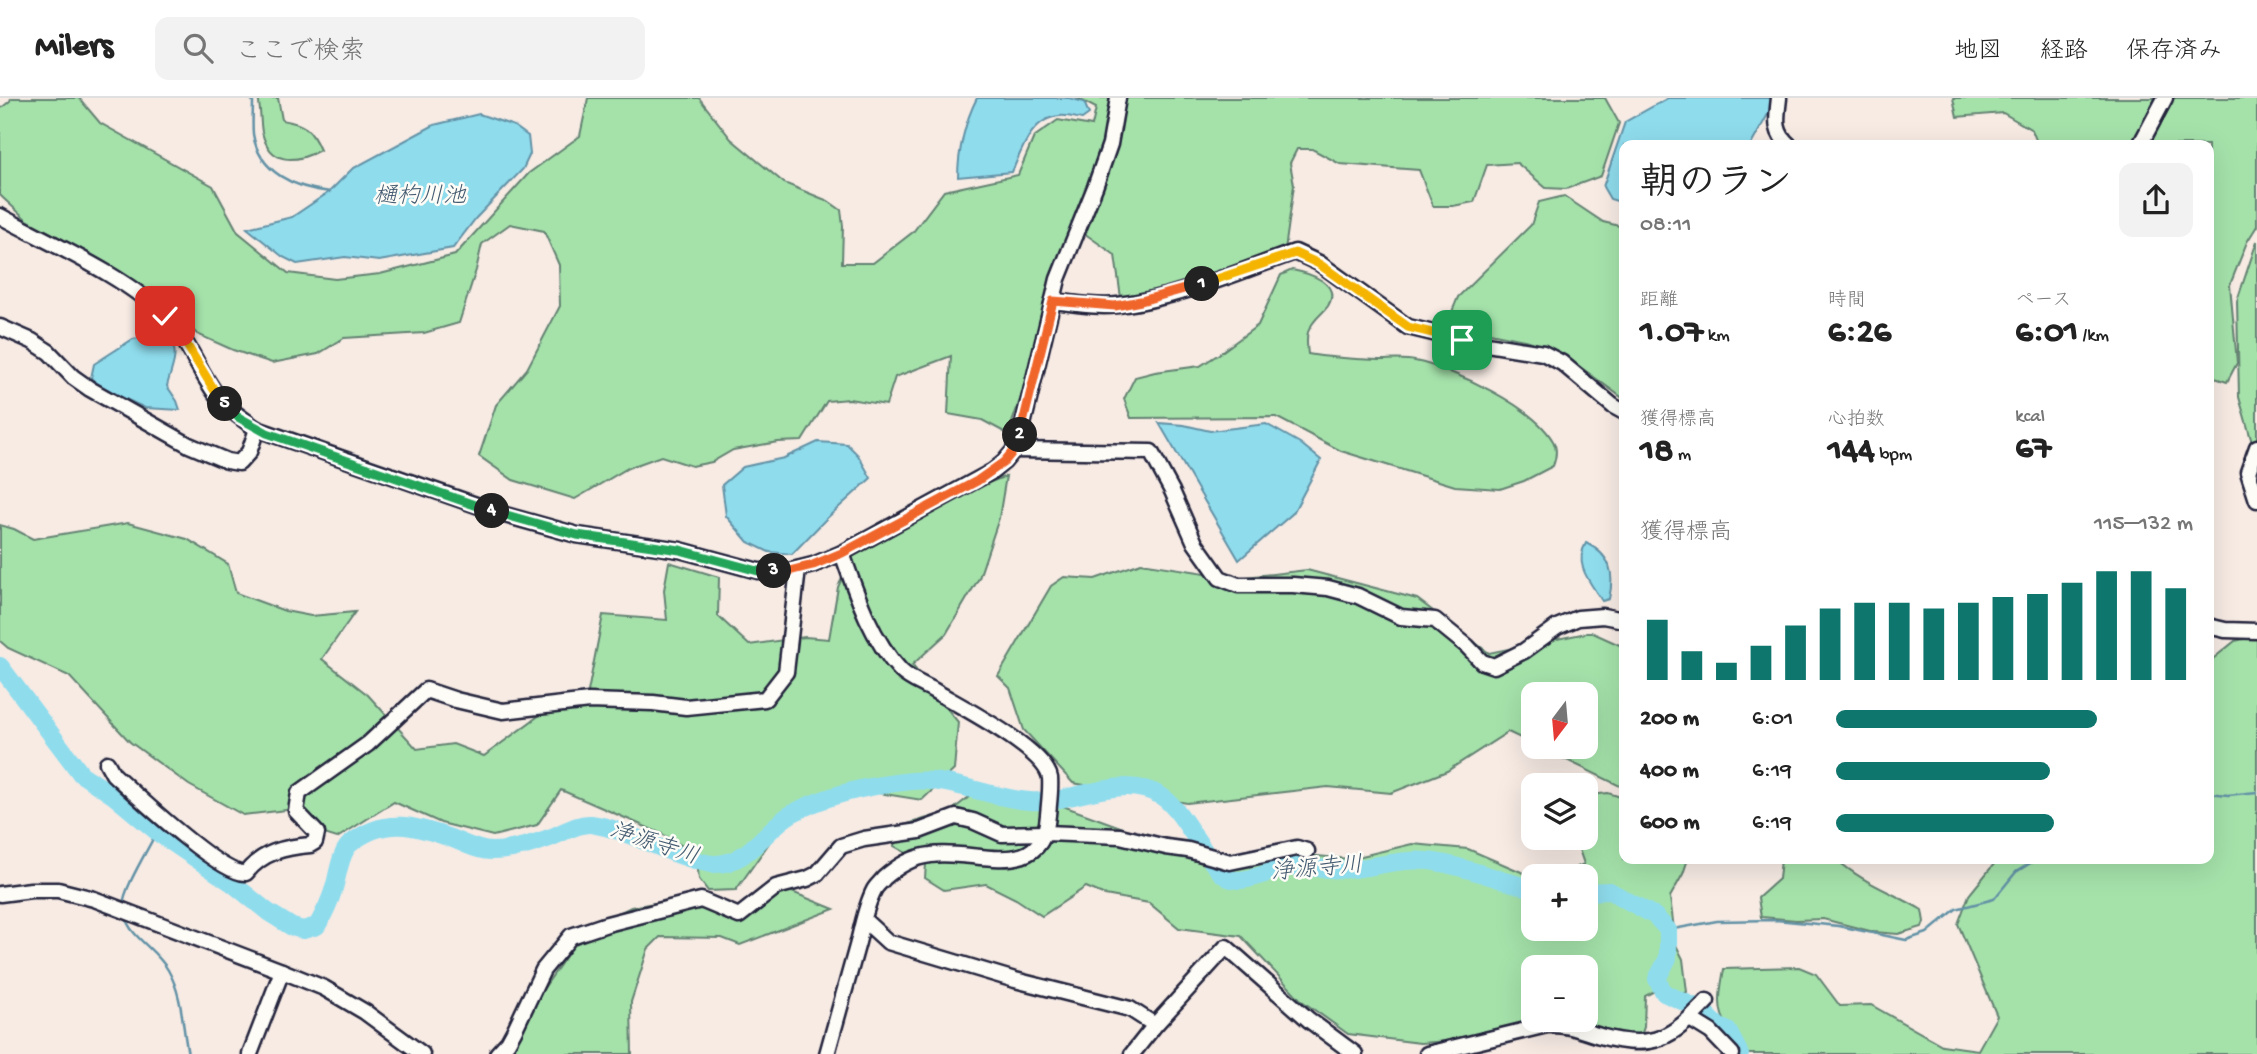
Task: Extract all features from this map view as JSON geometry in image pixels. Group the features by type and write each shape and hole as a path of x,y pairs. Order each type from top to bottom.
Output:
{"street":[{"path":"0,216 135,291 165,316 179,332 219,398 238,417 257,429 505,515 577,535 680,550 758,571 789,571 842,553 977,481 1004,462 1014,450 1021,433 1058,279 1110,144 1118,98"},
{"path":"1779,98 1776,126 1784,140"},
{"path":"2143,140 2165,98"},
{"path":"1053,301 1115,306 1141,301 1177,292 1295,253 1319,264 1408,327 1462,340 1543,353 1562,363 1619,409"},
{"path":"0,327 32,341 49,352 73,377 90,389 189,446 239,463 249,452 257,429"},
{"path":"2257,447 2248,472 2257,500"},
{"path":"1014,450 1151,452 1195,543 1220,578 1238,585 1328,588 1358,596 1401,617 1435,620 1482,662 1494,666 1578,618 1603,616 1619,619"},
{"path":"827,1054 875,889 901,864 934,854 1007,859 1028,853 1041,841 1046,829 1050,786 1045,766 1026,747 903,674 889,657 866,615 842,553"},
{"path":"107,763 113,774 181,834 216,860 241,874 246,873 254,863 271,852 315,842 317,833 296,811 299,793 368,744 426,690 503,711 589,701 686,707 765,699 786,672 798,569"},
{"path":"2214,627 2257,631"},
{"path":"497,1054 508,1042 543,971 571,936 701,900 738,916 776,887 817,874 841,846 864,839 919,831 956,817 973,821 1002,834 1046,829 1120,836 1230,862 1297,848 1307,851"},
{"path":"0,894 58,890 94,899 324,988 365,1012 422,1054"},
{"path":"864,920 888,942 1015,980 1129,1009 1155,1025"},
{"path":"1132,1054 1226,947 1309,1020 1355,1054"},
{"path":"250,1054 282,971"},
{"path":"1427,1054 1547,1025 1563,1024 1603,1037 1641,1043 1675,1032 1707,1001"},
{"path":"1690,1019 1711,1032 1732,1054"}],"green space":[{"path":"11,98 79,98 100,123 213,186 238,232 288,273 335,279 380,274 455,255 529,173 580,136 588,98 699,98 731,139 784,183 828,201 841,210 842,263 873,263 913,232 944,191 1018,175 1034,137 1058,120 1092,126 1096,108 1077,98 1605,98 1619,123 1601,176 1566,189 1546,188 1517,163 1487,165 1474,202 1453,206 1433,206 1419,170 1340,164 1312,149 1297,149 1290,163 1294,185 1285,250 1121,298 1115,255 1074,226 1038,348 1008,434 982,420 948,414 951,356 895,377 886,405 849,399 827,401 802,441 778,442 733,450 712,462 692,466 661,456 628,468 575,499 513,480 479,456 496,405 527,369 560,306 559,265 544,231 510,224 482,244 459,323 424,333 344,338 318,354 272,363 197,334 155,294 100,267 62,239 27,220 0,195 0,109"},
{"path":"258,98 278,98 282,120 296,123 306,129 314,137 320,150 293,159 285,159 271,151 262,132"},
{"path":"1953,98 2257,98 2257,226 2247,242 2230,285 2237,363 2227,382 2214,378 2214,140 2036,140 2032,130 2003,113 1957,117"},
{"path":"1564,196 1603,222 1619,226 1619,395 1561,353 1529,341 1461,327 1451,314 1458,297 1531,225 1539,202"},
{"path":"2257,241 2257,460 2239,397 2237,301"},
{"path":"1292,270 1322,280 1331,291 1328,306 1308,332 1308,354 1351,359 1410,360 1431,365 1471,381 1511,402 1543,428 1556,447 1553,466 1524,481 1500,489 1455,486 1341,451 1276,417 1131,418 1124,399 1135,377 1200,366 1219,354 1258,325 1281,275"},
{"path":"1006,476 999,518 979,578 946,634 912,665 958,722 954,770 922,800 841,787 786,819 736,890 708,891 699,879 696,854 662,834 561,790 537,825 493,836 441,823 394,802 337,838 321,833 303,808 243,815 189,785 130,742 69,676 8,648 0,641 0,525 33,539 128,523 187,539 228,564 236,593 285,611 311,616 355,612 322,659 368,695 417,749 453,744 484,756 544,712 587,697 603,615 667,620 664,590 669,562 719,577 718,616 749,645 805,637 829,639 838,587 855,549 907,515"},
{"path":"1141,563 1237,578 1307,570 1417,599 1489,653 1591,632 1619,645 1619,786 1567,760 1598,760 1598,682 1521,682 1521,738 1508,732 1447,771 1391,793 1328,787 1187,803 1073,783 1024,730 1010,688 998,676 1051,586 1064,577 1095,579"},
{"path":"2257,636 2257,1054 1748,1054 1721,1013 1724,969 1799,967 1816,974 1840,1006 1871,1005 1942,1045 1978,1050 1997,1016 1958,924 1969,895 1994,864 2214,864 2214,658 2235,641"},
{"path":"1608,793 1619,796 1619,864 1686,864 1670,897 1676,945 1683,959 1687,992 1681,995 1664,986 1645,996 1644,1027 1639,1041 1588,1032 1598,1032 1598,955 1521,955 1521,1032 1558,1032 1420,1043 1348,1034 1302,1001 1241,936 1179,928 1149,903 1105,895 1086,887 1042,916 986,884 944,890 925,878 926,864 894,846 897,827 951,811 969,797 1030,794 1167,844 1232,853 1272,848 1306,855 1349,859 1412,844 1468,849 1521,872 1521,941 1598,941 1598,864 1584,864 1579,850 1598,850 1598,794"},
{"path":"1780,864 1842,864 1867,881 1922,910 1924,922 1922,927 1898,934 1874,932 1823,919 1761,917 1758,898 1779,879"},
{"path":"787,890 834,909 740,945 722,938 660,937 648,949 631,1002 632,1054 504,1054 528,1011 585,929 631,907 679,899 731,914"}],"water":[{"path":"977,98 1069,98 1084,102 1089,114 1082,119 1060,116 1042,122 1029,136 1012,172 958,177 963,137"},
{"path":"1668,98 1773,98 1772,107 1754,140 1619,140 1619,202 1610,199 1603,187 1625,122"},
{"name":"樋杓川池","path":"479,114 514,126 528,136 530,154 523,169 476,218 453,248 379,261 345,257 297,264 283,257 247,228 292,217 329,192 352,169 434,125"},
{"path":"150,336 169,341 173,346 174,360 167,386 180,410 145,408 102,388 91,378 94,364 133,339"},
{"path":"1159,423 1210,431 1266,424 1300,443 1321,460 1293,513 1239,560"},
{"path":"818,442 847,444 858,455 871,478 792,554 769,552 748,542 726,516 722,485 743,467 784,458"},
{"path":"1586,543 1601,553 1609,566 1609,599 1602,601 1585,574 1581,559"}],"waterway":[{"path":"249,98 253,101 253,134 263,159 281,176 292,182 330,192"},
{"name":"浄源寺川","path":"0,666 81,774 268,912 292,927 303,930 317,926 322,917 347,848 375,829 388,826 413,827 477,849 492,851 522,847 576,826 591,824 616,830 704,863 726,863 747,852 783,819 807,806 851,791 912,781 944,783 1030,801 1061,799 1119,787 1148,790 1170,803 1215,866 1231,879 1244,880 1290,867 1344,869 1429,861 1521,886"},
{"path":"2214,794 2257,792"},
{"path":"123,906 132,879 157,831"},
{"path":"1668,930 1717,921 1776,920 1839,926 1906,940 1927,933 1956,909 1994,899 2016,872 2029,864"},
{"name":"浄源寺川","path":"1598,892 1610,891 1655,916 1668,930 1668,958 1657,979 1664,993 1702,1010 1718,1026 1728,1031 1740,1054"},
{"path":"125,916 132,930 163,963 173,980 188,1054"}],"route":[{"path":"165,316 179,332 219,398 238,417 257,429 505,515 577,535 680,550 758,571 789,571 842,553 977,481 1004,462 1014,450 1021,433 1053,301 1115,306 1141,301 1177,292 1295,253 1319,264 1408,327 1462,340"}]}
